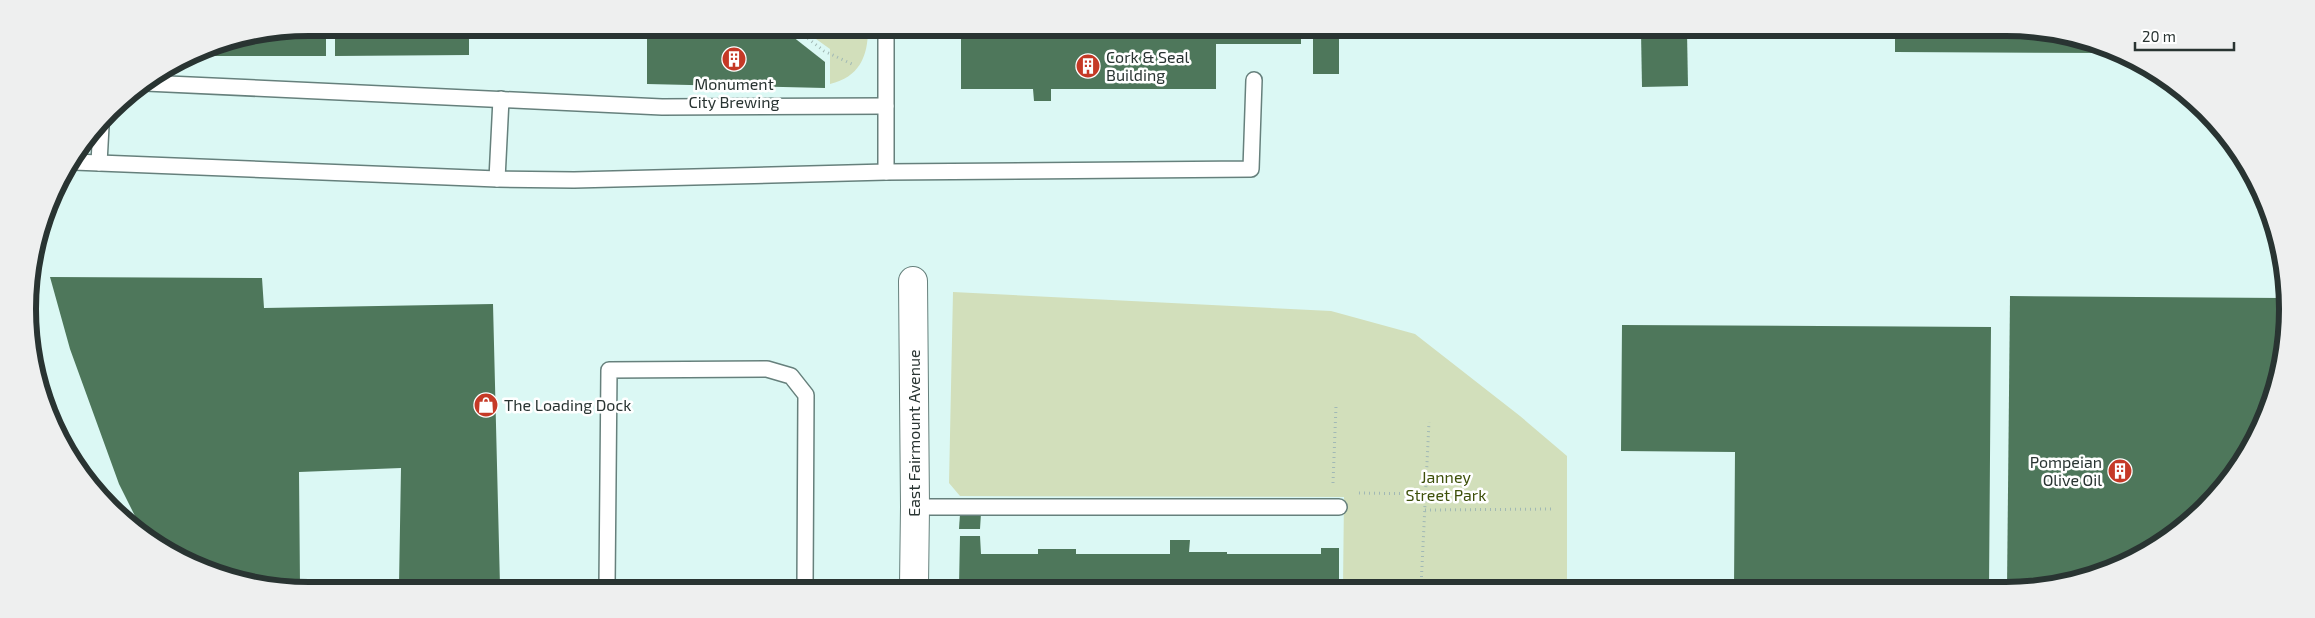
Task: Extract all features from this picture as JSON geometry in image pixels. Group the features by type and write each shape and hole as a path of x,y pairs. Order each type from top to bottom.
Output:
{"street":[{"name":"East Fairmount Avenue","path":"913,281 914,582"}],"lane":[{"path":"886,36 886,172"},
{"path":"79,162 497,179 574,180 886,172 1251,169 1254,80"},
{"path":"155,83 662,107 886,106"},
{"path":"497,179 501,99"},
{"path":"99,163 101,133"},
{"path":"607,582 609,370 767,369 791,376 806,395 805,582"},
{"path":"915,507 1339,508"}],"path":[{"path":"805,36 824,51 854,65"},
{"path":"1332,493 1336,406"},
{"path":"1421,582 1429,422"},
{"path":"1351,493 1426,494"},
{"path":"1425,510 1555,509"}],"green space":[{"path":"812,36 868,36 864,57 855,71 840,81 830,84 830,49"},
{"name":"Janney Street Park","path":"953,292 1331,311 1415,334 1520,416 1567,456 1567,582 1343,582 1344,497 960,496 949,483"}],"building":[{"path":"326,36 326,56 208,56 256,41"},
{"path":"335,36 469,36 469,55 335,56"},
{"name":"Monument City Brewing","path":"647,36 792,36 825,62 825,88 647,84"},
{"name":"Cork & Seal Building","path":"961,36 1301,36 1301,44 1216,44 1216,89 1051,89 1051,101 1034,101 1033,89 961,89"},
{"path":"1313,36 1339,36 1339,74 1313,74"},
{"path":"1641,36 1687,36 1688,86 1642,87"},
{"path":"1895,36 2006,36 2059,41 2099,53 1895,52"},
{"path":"50,277 262,278 264,308 493,304 500,582 399,582 401,468 299,472 300,581 256,577 221,567 188,554 157,536 137,520 119,484 70,349"},
{"name":"Pompeian Olive Oil","path":"2010,296 2278,298 2278,327 2274,362 2258,413 2251,430 2233,461 2199,502 2158,536 2127,554 2094,567 2059,577 2007,582"},
{"path":"1622,325 1991,327 1989,582 1734,582 1735,452 1621,451"},
{"path":"981,513 980,529 959,529 960,514"},
{"path":"960,536 980,536 981,554 1038,554 1038,549 1076,549 1076,554 1170,554 1170,540 1190,540 1189,552 1227,552 1227,554 1321,554 1321,548 1339,548 1339,582 959,582"}],"place":[{"name":"Monument City Brewing","path":"734,59"},
{"name":"Cork & Seal Building","path":"1088,66"},
{"name":"The Loading Dock","path":"486,405"},
{"name":"Pompeian Olive Oil","path":"2120,471"}]}
